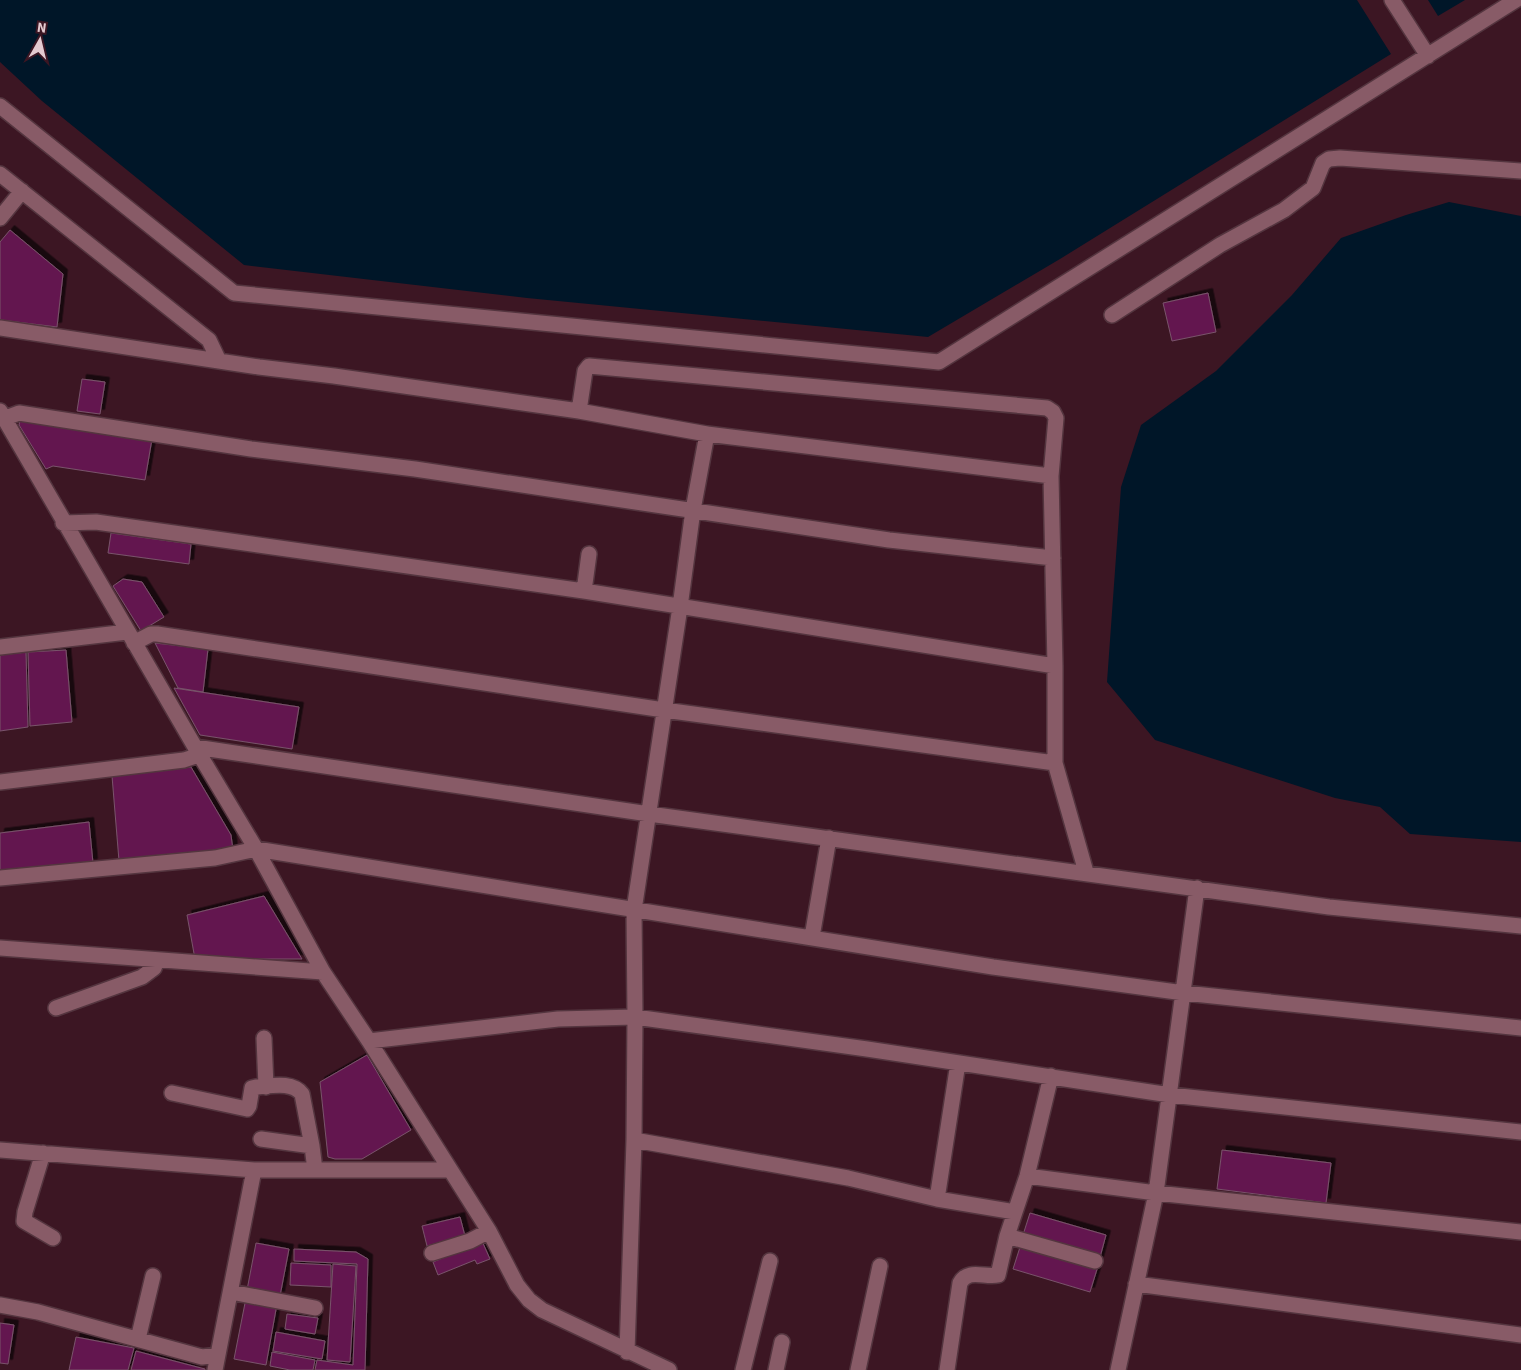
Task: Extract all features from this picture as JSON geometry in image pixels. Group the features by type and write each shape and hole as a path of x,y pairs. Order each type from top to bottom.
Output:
{"street":[{"path":"1392,0 1428,56"},
{"path":"0,106 234,293 939,362 1516,0"},
{"path":"1112,315 1220,245 1284,210 1313,188 1324,163 1329,159 1340,158 1521,171"},
{"path":"0,174 209,340 219,361"},
{"path":"0,218 22,191"},
{"path":"0,328 219,361 579,411 707,434 1051,476"},
{"path":"579,411 584,371 589,366 1047,408 1054,412 1056,418 1051,476 1055,763 1086,872"},
{"path":"669,1370 627,1352 535,1306 517,1285 488,1231 369,1040 323,972 256,849 63,523 2,415 19,413 251,448 358,460 889,540 1053,558"},
{"path":"627,1352 634,1140 634,910 680,607 692,510 707,434"},
{"path":"63,523 96,522 584,591 1055,666"},
{"path":"584,591 589,554"},
{"path":"0,647 157,634 664,710 1055,763"},
{"path":"0,782 184,760 197,751 1329,907 1521,926"},
{"path":"812,937 829,838"},
{"path":"0,878 215,858 256,849 993,966 1184,993 1521,1028"},
{"path":"1118,1370 1156,1193 1197,888"},
{"path":"0,948 323,972"},
{"path":"56,1008 142,977 154,968 157,960"},
{"path":"369,1040 558,1019 635,1018 958,1062 1170,1095 1521,1132"},
{"path":"264,1038 266,1086"},
{"path":"937,1199 958,1062"},
{"path":"947,1370 960,1283 963,1277 969,1274 998,1275 1007,1236 1027,1176 1051,1076"},
{"path":"172,1093 247,1108 252,1088 266,1086 293,1086 298,1088 302,1094 315,1170"},
{"path":"261,1139 312,1146"},
{"path":"634,1140 848,1178 937,1199 1015,1212"},
{"path":"0,1150 254,1170 450,1170"},
{"path":"43,1153 24,1221 53,1238"},
{"path":"0,1305 38,1312 202,1357 217,1363 254,1170"},
{"path":"1027,1176 1156,1193 1521,1232"},
{"path":"432,1253 470,1240 488,1231"},
{"path":"1007,1236 1095,1261"},
{"path":"742,1370 770,1261"},
{"path":"858,1370 880,1266"},
{"path":"138,1339 153,1276"},
{"path":"1136,1284 1521,1335"},
{"path":"231,1292 315,1308"},
{"path":"776,1370 782,1342"}],"water":[{"path":"0,0 1357,0 1391,54 1060,259 928,337 527,298 244,265 42,101 0,62"},
{"path":"1428,0 1465,0 1438,16"},
{"path":"1449,202 1521,216 1521,842 1410,834 1380,807 1335,798 1155,740 1107,682 1121,487 1141,425 1216,371 1292,295 1341,238"}],"building":[{"path":"10,230 63,274 57,327 0,320 0,242"},
{"path":"1208,293 1216,332 1172,341 1163,303"},
{"path":"82,379 105,382 100,414 77,411"},
{"path":"20,420 152,439 145,480 53,466 46,469 19,425"},
{"path":"111,533 191,544 189,564 108,553"},
{"path":"123,579 142,582 164,617 141,631 113,586"},
{"path":"155,643 208,649 203,692 178,688"},
{"path":"66,650 72,722 30,726 28,652"},
{"path":"26,652 28,727 0,731 0,655"},
{"path":"174,688 299,707 292,749 200,735"},
{"path":"191,767 231,835 233,850 119,861 112,776"},
{"path":"89,822 93,863 0,874 0,833"},
{"path":"264,896 302,959 195,959 187,915"},
{"path":"367,1055 411,1130 362,1159 335,1159 328,1157 320,1082"},
{"path":"1222,1150 1331,1163 1326,1203 1217,1189"},
{"path":"1030,1213 1106,1235 1099,1261 1022,1238"},
{"path":"460,1217 465,1236 427,1246 422,1226"},
{"path":"482,1241 490,1259 477,1264 475,1260 438,1275 433,1262"},
{"path":"256,1243 289,1249 280,1296 247,1290"},
{"path":"1021,1244 1098,1266 1090,1292 1013,1269"},
{"path":"294,1249 356,1252 368,1259 365,1370 315,1370 317,1360 353,1365 357,1264 294,1261"},
{"path":"291,1263 331,1265 331,1287 290,1285"},
{"path":"333,1264 356,1266 350,1362 327,1360"},
{"path":"246,1298 277,1304 266,1365 234,1359"},
{"path":"287,1314 318,1318 315,1334 285,1329"},
{"path":"0,1323 14,1325 8,1364 0,1363"},
{"path":"276,1332 325,1341 322,1359 273,1351"},
{"path":"76,1337 134,1348 128,1370 69,1370"},
{"path":"136,1351 205,1369 205,1370 131,1370"},
{"path":"272,1352 315,1360 313,1370 290,1370 270,1366"}]}
